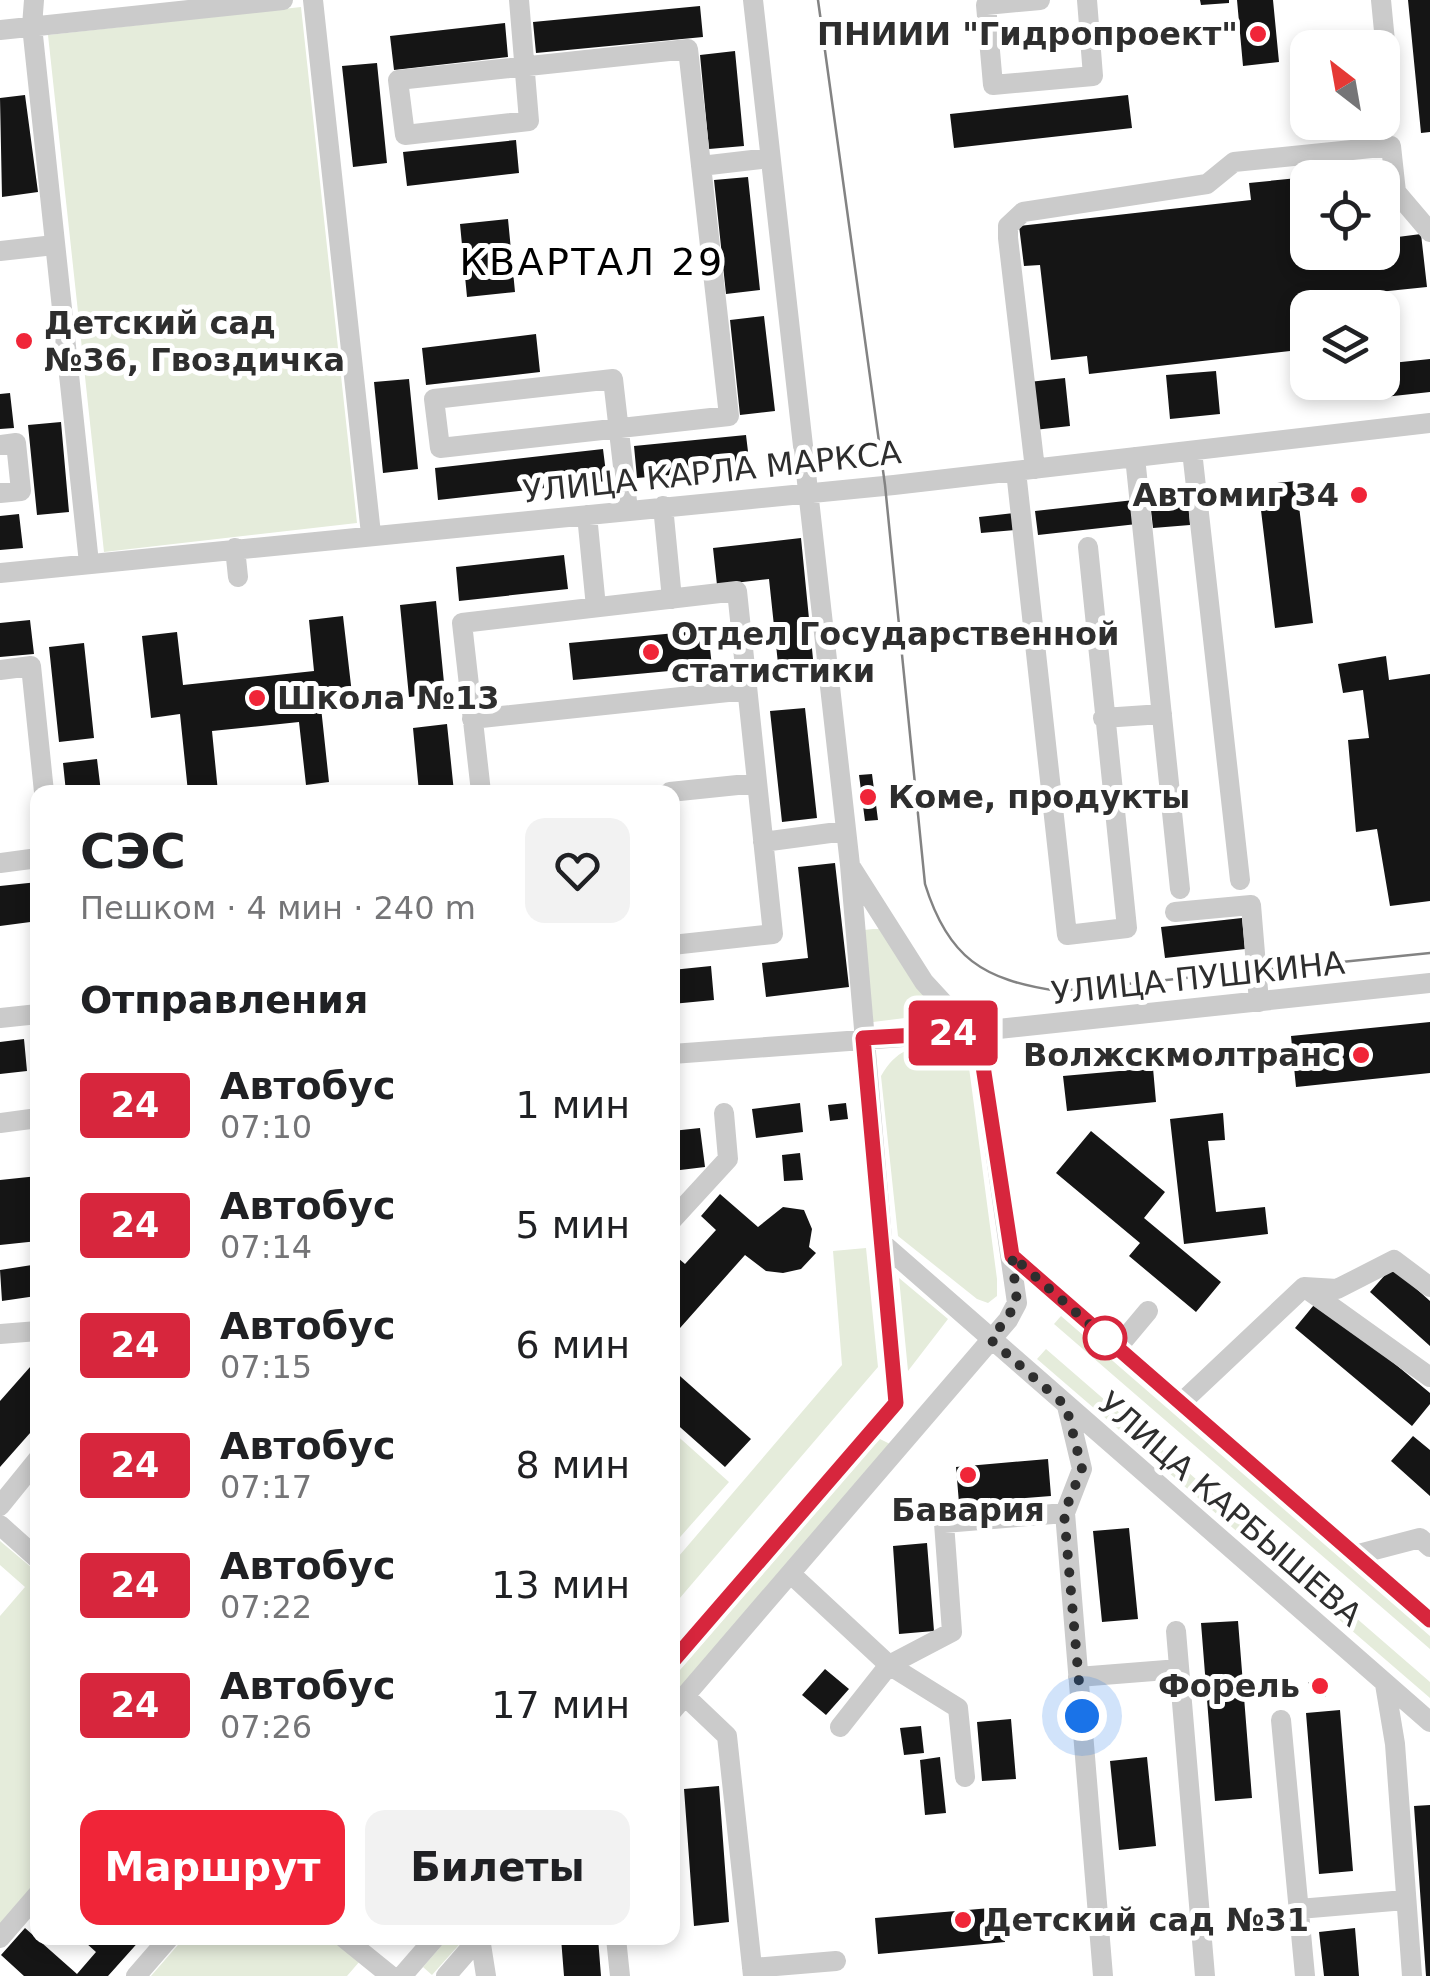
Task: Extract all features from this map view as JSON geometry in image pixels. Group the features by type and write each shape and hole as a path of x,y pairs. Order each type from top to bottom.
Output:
{"street":[{"path":"34,0 32,26 89,563"},
{"path":"0,30 178,5 284,0"},
{"path":"313,0 370,534"},
{"path":"519,0 525,66 530,121 405,135 398,80 525,66 688,49 729,416 619,428 440,448 434,400 613,379 619,428 628,510"},
{"path":"680,1653 896,1403 850,865 753,0"},
{"path":"1040,0 986,4 993,85 1093,76 1087,0"},
{"path":"1381,0 1384,30"},
{"path":"1088,547 1127,928 1067,934 1025,470 1008,226 1023,212 1208,184 1234,162 1391,146 1396,192 1430,232"},
{"path":"701,166 769,158"},
{"path":"0,251 54,245"},
{"name":"УЛИЦА КАРЛА МАРКСА","path":"0,573 1025,470 1430,423"},
{"path":"0,445 16,443 20,491 0,493"},
{"path":"1192,450 1240,880"},
{"path":"1134,457 1180,889"},
{"path":"662,506 672,598"},
{"path":"586,515 596,608"},
{"path":"235,548 238,577"},
{"path":"479,785 462,623 737,591 773,934 680,943"},
{"path":"0,670 30,666 43,785"},
{"path":"472,719 747,690"},
{"path":"1103,718 1162,714"},
{"path":"680,791 757,783"},
{"path":"763,842 845,831"},
{"path":"0,863 30,859"},
{"path":"680,1702 991,1340 1017,1303 983,1066 970,1032 924,982 850,865"},
{"path":"1175,912 1251,905 1259,1002"},
{"name":"УЛИЦА ПУШКИНА","path":"680,1053 970,1032 1430,983"},
{"path":"0,1018 30,1020"},
{"path":"680,1211 728,1159 724,1113"},
{"path":"0,1123 30,1119"},
{"name":"УЛИЦА КАРБЫШЕВА","path":"882,1244 1430,1722"},
{"name":"УЛИЦА КАРБЫШЕВА","path":"1012,1256 1430,1620"},
{"path":"1181,1403 1304,1287 1336,1289 1394,1260 1430,1287"},
{"path":"1304,1287 1430,1377"},
{"path":"1117,1348 1148,1311"},
{"path":"0,1334 30,1331"},
{"path":"1066,1406 1082,1469 1064,1513 1104,1976"},
{"path":"0,1506 30,1469"},
{"path":"840,1727 889,1665 952,1632 944,1523 1064,1513"},
{"path":"0,1526 30,1552"},
{"path":"1355,1555 1420,1538 1430,1547"},
{"path":"792,1575 889,1665 958,1708 965,1777"},
{"path":"1176,1631 1205,1976"},
{"path":"1078,1677 1179,1668"},
{"path":"1385,1684 1395,1744 1412,1976"},
{"path":"680,1704 727,1736 752,1972 836,1961"},
{"path":"1282,1720 1305,1976"},
{"path":"1299,1910 1405,1900"},
{"path":"0,1938 30,1903"},
{"path":"136,1976 162,1945"},
{"path":"353,1945 391,1976"},
{"path":"402,1976 429,1945"},
{"path":"446,1976 474,1945"},
{"path":"481,1945 486,1976"},
{"path":"617,1945 620,1976"}],"green space":[{"path":"301,7 357,523 104,552 48,35"},
{"path":"879,929 931,1004 929,1015 873,1022 864,930"},
{"path":"940,1042 961,1047 968,1060 997,1279 997,1296 988,1303 977,1299 898,1236 881,1076 906,1051"},
{"path":"866,1248 878,1367 680,1598 680,1555 842,1365 833,1251"},
{"path":"899,1278 948,1319 908,1371"},
{"path":"1061,1316 1430,1636 1430,1649 1054,1324"},
{"path":"1046,1349 1430,1682 1430,1698 1037,1359"},
{"path":"680,1438 729,1482 680,1537"},
{"path":"880,1439 890,1444 680,1689 680,1670"},
{"path":"0,1541 30,1566 30,1889 0,1925 0,1616 25,1587 0,1565"},
{"path":"178,1945 341,1945 360,1961 347,1976 151,1976"},
{"path":"442,1945 459,1945 432,1975 423,1967"}],"building":[{"path":"1200,0 1229,0 1229,3 1201,5"},
{"name":"ПНИИИ \"Гидропроект\"","path":"1237,0 1273,0 1279,62 1243,66"},
{"path":"1408,0 1430,0 1430,132 1421,133"},
{"path":"700,6 703,37 536,53 533,22"},
{"path":"505,23 508,57 394,70 390,36"},
{"path":"735,51 744,146 709,149 700,55"},
{"path":"377,63 387,163 353,167 342,66"},
{"path":"25,95 38,192 2,197 0,98"},
{"path":"1128,95 1132,128 954,148 950,114"},
{"path":"516,140 519,173 407,186 403,152"},
{"path":"748,177 760,290 726,294 714,180"},
{"path":"1290,179 1290,270 1400,270 1400,237 1421,234 1427,287 1290,290 1290,351 1089,374 1087,356 1051,360 1040,265 1024,266 1019,226 1251,200 1249,183"},
{"path":"508,219 515,292 467,297 460,224"},
{"path":"764,316 775,411 740,415 730,320"},
{"path":"536,334 540,372 426,385 422,348"},
{"path":"1430,359 1430,392 1400,395 1400,362"},
{"path":"1216,371 1220,414 1170,419 1166,375"},
{"path":"1065,378 1070,426 1034,430 1029,382"},
{"path":"409,379 418,469 383,473 374,382"},
{"path":"10,393 14,428 0,429 0,394"},
{"path":"61,422 69,512 37,515 28,425"},
{"path":"746,435 750,468 637,478 634,446"},
{"path":"603,449 607,481 438,500 435,468"},
{"path":"1296,481 1313,623 1275,628 1258,485"},
{"path":"1188,497 1190,525 1153,528 1150,501"},
{"path":"1134,500 1137,524 1038,535 1035,511"},
{"path":"1014,513 1015,530 981,533 979,517"},
{"path":"19,514 23,548 0,550 0,516"},
{"path":"801,538 814,669 779,673 769,579 717,585 713,548"},
{"path":"564,555 568,589 459,601 456,567"},
{"path":"436,601 445,693 409,697 400,605"},
{"path":"343,616 352,694 320,698 329,782 306,785 299,722 212,731 217,785 187,785 180,714 151,718 142,636 177,632 183,685 314,671 309,620"},
{"path":"30,620 34,654 0,657 0,623"},
{"path":"708,630 712,667 573,680 569,643"},
{"path":"84,643 94,738 59,742 49,647"},
{"path":"1386,656 1389,680 1430,674 1430,901 1390,906 1377,829 1356,832 1348,740 1369,738 1363,690 1343,693 1338,664"},
{"path":"805,708 817,818 782,822 770,711"},
{"path":"447,724 453,785 418,785 413,728"},
{"path":"97,759 100,785 65,785 63,763"},
{"name":"Коме, продукты","path":"872,774 878,820 865,821 859,775"},
{"path":"835,863 849,987 766,997 762,963 808,958 798,867"},
{"path":"30,883 30,922 0,926 0,886"},
{"path":"1242,918 1245,949 1165,958 1161,927"},
{"path":"711,966 714,1000 680,1003 680,969"},
{"name":"Волжскмолтранс","path":"1430,1022 1430,1073 1296,1087 1291,1036"},
{"path":"24,1039 27,1071 0,1074 0,1042"},
{"path":"1153,1068 1156,1102 1067,1111 1063,1076"},
{"path":"800,1103 803,1132 756,1138 752,1109"},
{"path":"846,1103 848,1119 830,1121 828,1105"},
{"path":"1223,1113 1225,1140 1208,1141 1216,1212 1265,1207 1268,1234 1184,1244 1170,1119"},
{"path":"700,1128 705,1167 680,1170 680,1130"},
{"path":"1091,1131 1165,1192 1144,1218 1221,1282 1196,1312 1129,1256 1140,1243 1056,1173"},
{"path":"800,1153 803,1180 784,1181 782,1155"},
{"path":"30,1177 30,1242 0,1245 0,1180"},
{"path":"720,1194 758,1227 783,1207 804,1210 812,1229 809,1247 816,1253 801,1269 783,1273 766,1271 745,1255 680,1328 680,1260 685,1264 716,1230 701,1216"},
{"path":"30,1265 30,1297 2,1301 0,1270"},
{"path":"1392,1267 1430,1301 1430,1346 1370,1292"},
{"path":"1318,1300 1430,1393 1430,1404 1412,1426 1295,1328"},
{"path":"30,1367 30,1433 0,1467 0,1401"},
{"path":"680,1376 751,1439 725,1467 680,1427"},
{"path":"1413,1436 1430,1450 1430,1496 1391,1461"},
{"path":"1048,1459 1051,1496 959,1503 956,1467"},
{"path":"1129,1528 1138,1619 1102,1622 1093,1531"},
{"path":"927,1543 934,1631 899,1634 893,1546"},
{"path":"1238,1621 1252,1798 1215,1801 1201,1623"},
{"path":"825,1669 849,1689 826,1715 802,1695"},
{"path":"1315,1676 1331,1689 1325,1697 1308,1683"},
{"path":"1340,1710 1353,1871 1319,1874 1306,1713"},
{"path":"1011,1719 1016,1779 982,1781 977,1722"},
{"path":"921,1726 924,1753 904,1755 900,1728"},
{"path":"940,1757 946,1813 925,1815 920,1760"},
{"path":"1147,1757 1156,1846 1119,1850 1110,1761"},
{"path":"719,1786 729,1922 694,1926 684,1789"},
{"path":"1430,1805 1430,1976 1426,1976 1414,1806"},
{"path":"1002,1907 1005,1942 878,1954 875,1918"},
{"path":"25,1928 30,1932 30,1945 44,1945 77,1974 96,1952 88,1945 136,1945 108,1976 24,1976 1,1955"},
{"path":"1355,1928 1359,1976 1324,1976 1319,1932"},
{"path":"562,1945 599,1945 601,1976 564,1976"}],"tram line":[{"path":"818,0 885,485 925,884 945,930 957,947 989,972 1058,991 1430,953"}],"bus line":[{"name":"24","path":"680,1653 896,1403 863,1038 970,1032 983,1066 1012,1256 1430,1620"}],"place":[{"name":"ПНИИИ \"Гидропроект\"","path":"1258,34"},
{"name":"Детский сад №36, Гвоздичка","path":"24,341"},
{"name":"Автомиг 34","path":"1359,495"},
{"name":"Отдел Государственной статистики","path":"651,652"},
{"name":"Школа №13","path":"257,698"},
{"name":"Коме, продукты","path":"868,797"},
{"name":"Волжскмолтранс","path":"1361,1055"},
{"name":"Бавария","path":"968,1475"},
{"name":"Форель","path":"1320,1686"},
{"name":"Детский сад №31","path":"963,1920"}],"district":[{"name":"КВАРТАЛ 29","path":"592,262"}],"route":[{"path":"1082,1716 1064,1513 1082,1469 1066,1406 991,1340 1017,1303 1018,1284 1012,1256 1105,1338"}]}
